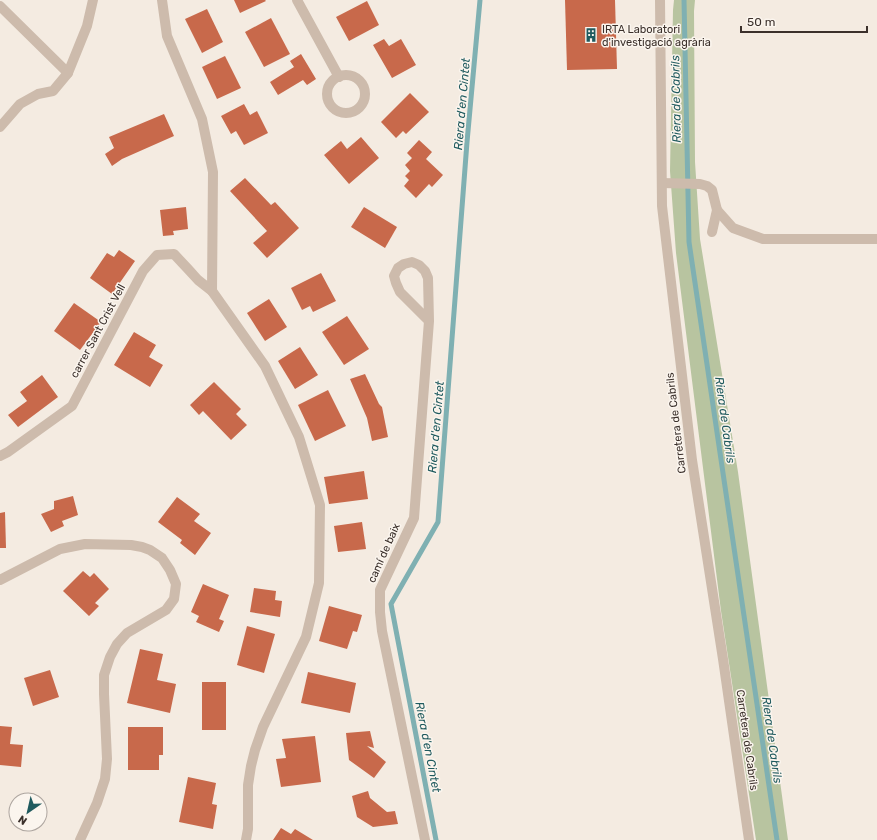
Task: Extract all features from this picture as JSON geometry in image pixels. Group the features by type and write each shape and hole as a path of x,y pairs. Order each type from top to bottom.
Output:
{"street":[{"path":"0,127 20,104 38,94 53,91 68,73 87,26 93,0"},
{"path":"162,0 167,36 202,119 213,172 212,291"},
{"path":"297,0 339,76"},
{"name":"Carretera de Cabrils","path":"660,0 662,206 692,460 723,659 748,840"},
{"path":"0,6 68,73"},
{"path":"662,183 700,184 707,186 712,190 717,210 712,232"},
{"path":"717,210 733,228 762,239 877,239"},
{"name":"carrer Sant Crist Vell","path":"0,456 8,452 72,406 143,271 157,255 174,254 198,280 212,291 265,366 299,438 320,505 319,583 306,637 263,727 250,766 248,785 248,829 246,840"},
{"name":"camí de baix","path":"425,840 382,631 380,612 380,590 414,518 429,321 428,278 425,271 419,265 412,262 404,264 398,268 394,276 396,283 400,292 429,321"},
{"path":"0,580 60,549 85,544 131,545 150,550 162,558 170,570 176,584 174,599 166,610 127,633 116,644 110,657 104,675 107,759 105,779 97,803 80,840"}],"green space":[{"path":"674,0 695,0 695,162 700,239 738,472 788,840 756,840 721,611 676,253 670,171"}],"building":[{"path":"234,0 265,0 266,1 240,13"},
{"name":"IRTA Laboratori d'investigació agrària","path":"565,0 615,0 617,69 567,70"},
{"path":"367,1 379,25 349,41 336,17"},
{"path":"207,9 223,42 202,53 185,19"},
{"path":"271,18 290,54 264,67 245,32"},
{"path":"384,39 389,46 401,39 416,65 392,78 373,45"},
{"path":"301,54 316,79 307,85 303,80 278,95 270,82 294,67 290,61"},
{"path":"225,56 241,88 217,99 202,67"},
{"path":"410,93 429,112 406,134 403,131 396,138 381,122"},
{"path":"244,104 250,115 257,111 268,133 244,145 236,131 231,134 221,116"},
{"path":"164,114 174,136 122,159 112,166 105,154 114,148 109,137"},
{"path":"361,137 379,158 349,184 324,155 341,141 347,149"},
{"path":"419,140 432,152 426,159 443,175 432,187 429,184 416,198 404,186 409,180 405,176 410,171 405,165 412,158 407,153"},
{"path":"245,178 271,205 275,202 299,228 267,258 253,243 267,231 230,191"},
{"path":"186,207 188,229 173,231 174,235 163,236 160,210"},
{"path":"364,207 397,227 385,248 351,227"},
{"path":"119,250 135,261 112,294 90,278 107,253 114,257"},
{"path":"321,273 336,301 313,312 310,306 302,310 291,288"},
{"path":"269,299 287,327 265,341 247,313"},
{"path":"74,303 101,322 80,350 54,331"},
{"path":"347,316 369,349 344,365 322,332"},
{"path":"134,332 156,345 149,357 163,365 150,387 114,365"},
{"path":"300,347 318,375 295,389 278,361"},
{"path":"365,374 379,404 382,407 388,437 372,441 367,418 350,379"},
{"path":"42,375 58,397 18,427 8,415 27,401 20,392"},
{"path":"214,382 241,409 236,414 247,425 231,440 203,411 199,415 190,405"},
{"path":"328,390 346,426 315,441 298,405"},
{"path":"364,471 368,499 329,504 324,477"},
{"path":"73,496 78,515 62,521 64,526 51,532 41,514 54,509 54,501"},
{"path":"177,497 200,514 194,521 211,533 195,555 180,543 182,540 158,522"},
{"path":"5,512 6,548 0,548 0,513"},
{"path":"362,522 366,549 338,552 334,526"},
{"path":"83,571 90,577 94,573 109,589 95,603 99,606 89,616 63,591"},
{"path":"203,584 229,595 219,619 224,621 219,632 196,622 199,616 191,612"},
{"path":"254,588 276,591 275,600 282,601 280,617 250,612"},
{"path":"329,606 362,615 357,632 353,631 347,649 319,641"},
{"path":"247,626 275,634 264,673 237,665"},
{"path":"140,649 163,654 157,680 176,684 170,713 127,703"},
{"path":"50,670 59,697 33,706 24,678"},
{"path":"308,672 356,683 350,713 301,703"},
{"path":"202,682 226,682 226,730 202,730"},
{"path":"0,726 12,727 10,744 23,745 21,767 0,765"},
{"path":"128,727 163,727 163,755 159,755 159,770 128,770"},
{"path":"370,731 374,748 367,746 386,762 374,778 349,760 346,733"},
{"path":"315,736 321,782 281,787 276,759 286,758 282,739"},
{"path":"188,777 216,783 212,804 217,805 213,829 179,822"},
{"path":"368,791 370,798 387,812 395,811 398,824 373,827 357,817 352,796"},
{"path":"281,828 291,834 295,829 313,840 273,840"}],"waterway":[{"name":"Riera d'en Cintet","path":"436,840 391,604 438,522 467,142 480,0"},
{"name":"Riera de Cabrils","path":"684,0 689,242 777,840"}],"place":[{"name":"IRTA Laboratori d'investigació agrària","path":"591,35"}]}
